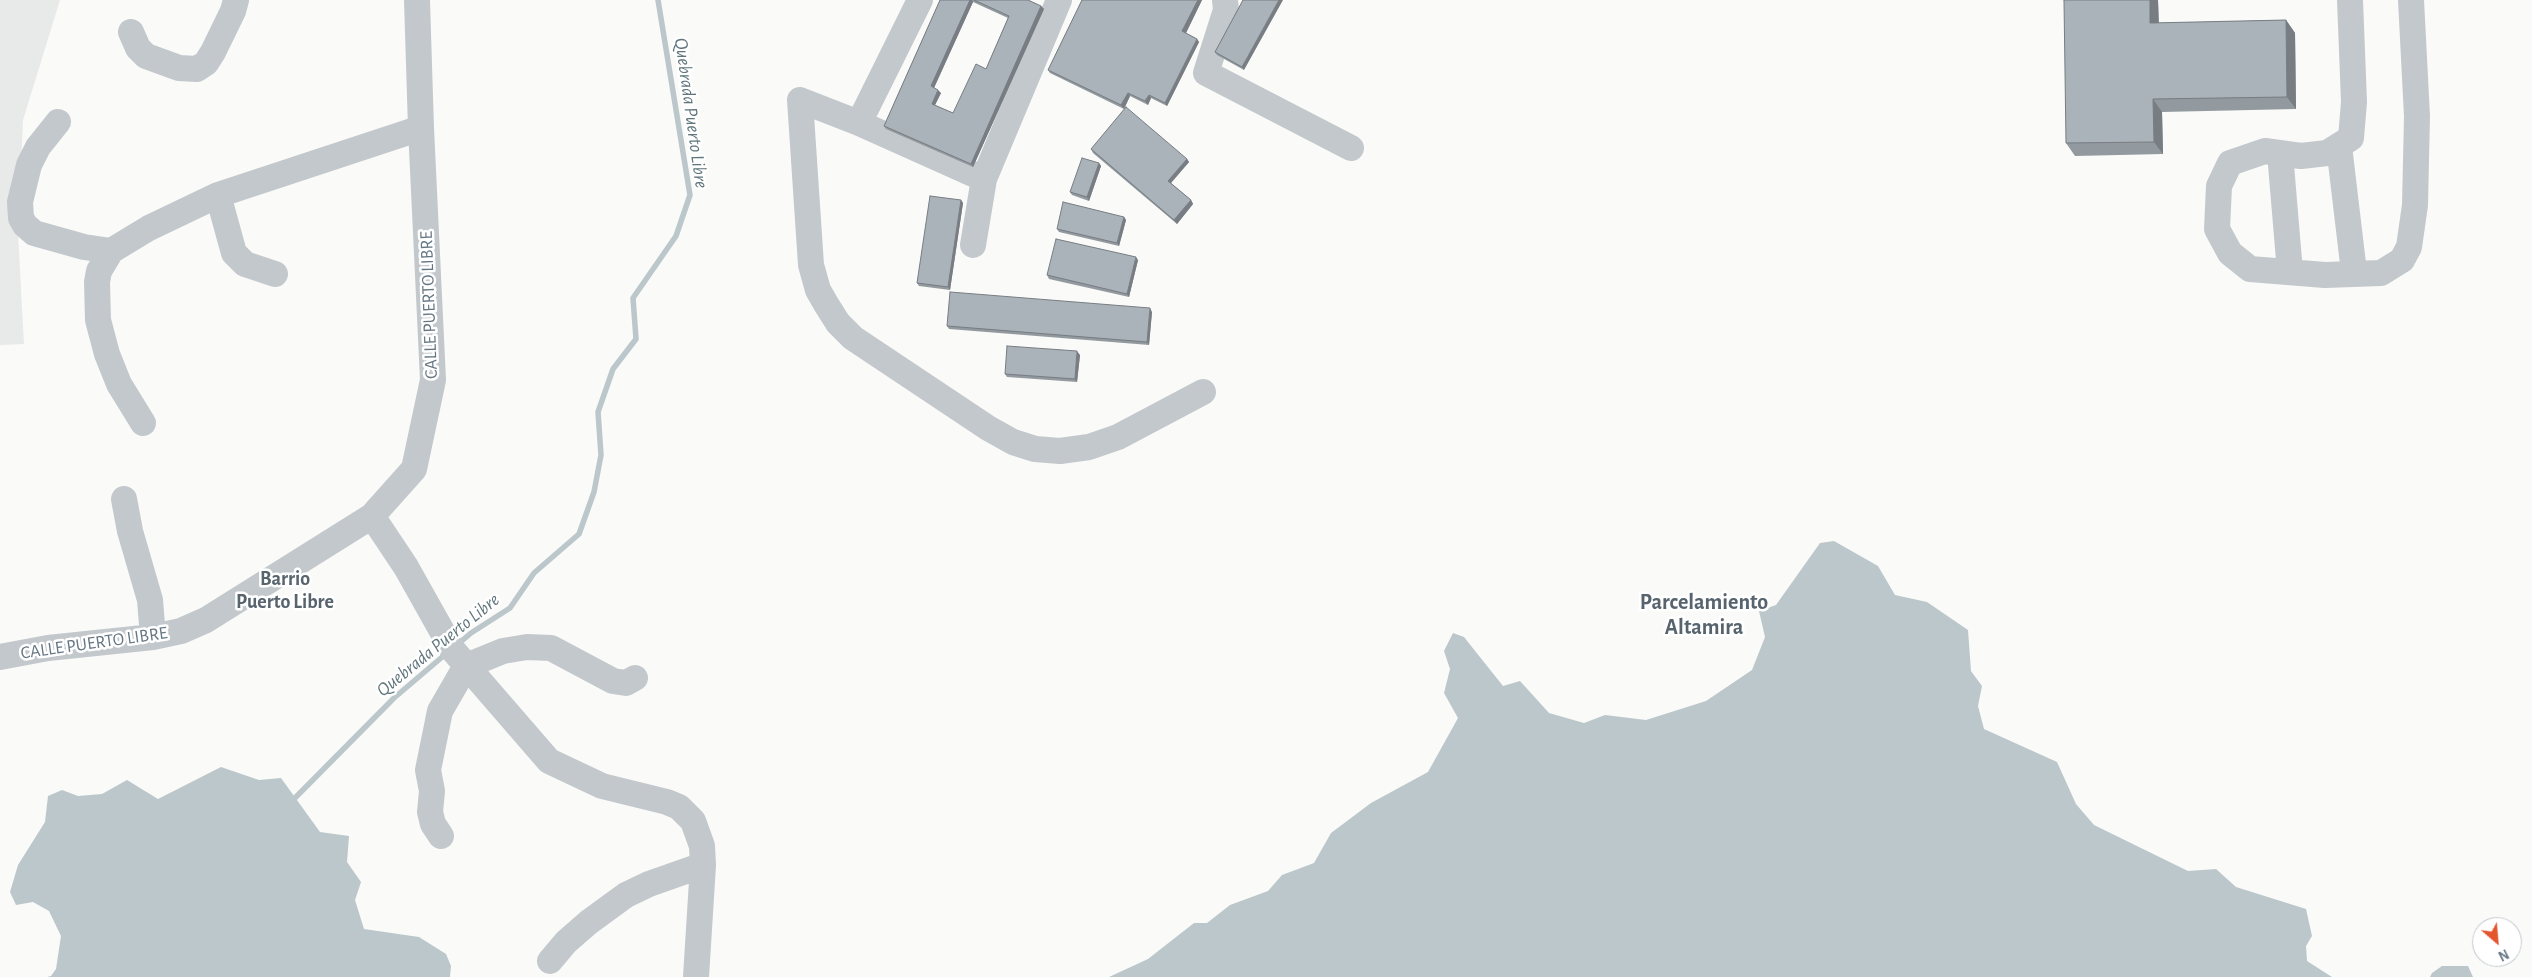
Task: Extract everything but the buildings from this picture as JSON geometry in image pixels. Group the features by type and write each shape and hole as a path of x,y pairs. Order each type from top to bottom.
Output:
{"street":[{"path":"131,32 138,48 146,56 179,68 197,68 206,63 213,52 233,11 236,0"},
{"name":"CALLE PUERTO LIBRE","path":"0,657 48,648 154,637 180,631 206,620 372,516 414,469 434,380 421,128 418,0"},
{"path":"859,123 920,0"},
{"path":"974,245 984,179 1059,0"},
{"path":"1225,0 1226,10 1206,73 1351,148"},
{"path":"2350,0 2354,102 2351,138 2328,153 2302,156 2265,151 2230,163 2219,186 2217,229 2230,253 2250,269 2325,275 2354,272 2381,273 2402,260 2409,247 2415,205 2418,116 2411,0"},
{"path":"984,179 859,123 800,100 812,265 818,290 838,324 853,338 988,428 1013,442 1036,449 1060,451 1088,447 1118,438 1203,392"},
{"path":"58,122 38,147 29,166 20,202 21,218 34,233 84,247 111,251"},
{"path":"143,422 119,384 107,354 98,320 97,282 99,271 111,251 149,228 218,195 421,128"},
{"path":"2340,146 2354,272"},
{"path":"2280,153 2290,272"},
{"path":"218,195 234,253 246,264 275,274"},
{"path":"124,498 130,531 150,600 154,637"},
{"path":"372,516 406,567 452,649 549,761 602,786 667,802 684,810 696,828 702,846 703,865 696,977"},
{"path":"441,836 433,824 430,812 432,791 428,770 440,711 466,666 503,651 527,647 551,648 613,681 626,683 635,678"},
{"path":"550,961 566,942 589,922 626,895 649,884 703,865"}],"shaded area":[{"path":"0,0 60,0 23,120 18,233 24,344 0,345"},
{"path":"1834,541 1878,566 1895,595 1927,602 1968,630 1971,671 1982,686 1978,706 1984,729 2057,762 2076,804 2094,825 2188,871 2216,869 2236,887 2306,909 2312,936 2306,946 2307,961 2332,977 1109,977 1148,959 1194,923 1207,923 1230,905 1268,891 1282,875 1314,863 1331,833 1371,803 1428,772 1458,718 1444,693 1450,669 1444,651 1453,633 1464,637 1503,686 1520,681 1549,713 1584,723 1605,715 1646,720 1706,701 1752,670 1765,637 1759,611 1776,605 1820,543"},
{"path":"221,767 259,780 281,778 320,832 349,836 347,862 361,882 355,900 364,929 419,937 446,954 451,966 450,977 47,977 51,976 56,969 61,936 49,911 33,902 16,905 10,892 18,865 45,822 48,796 62,790 78,796 102,794 127,780 158,799"},
{"path":"2442,966 2468,966 2473,977 2430,977 2432,973"}],"waterway":[{"name":"Quebrada Puerto Libre","path":"457,645 471,633 510,608 534,573 579,534 594,492 601,455 598,412 613,369 636,339 633,298 676,236 690,195 658,0"},
{"name":"Quebrada Puerto Libre","path":"290,803 394,698 448,652"}],"district":[{"name":"Barrio Puerto Libre","path":"285,590"},
{"name":"Parcelamiento Altamira","path":"1704,614"}]}
